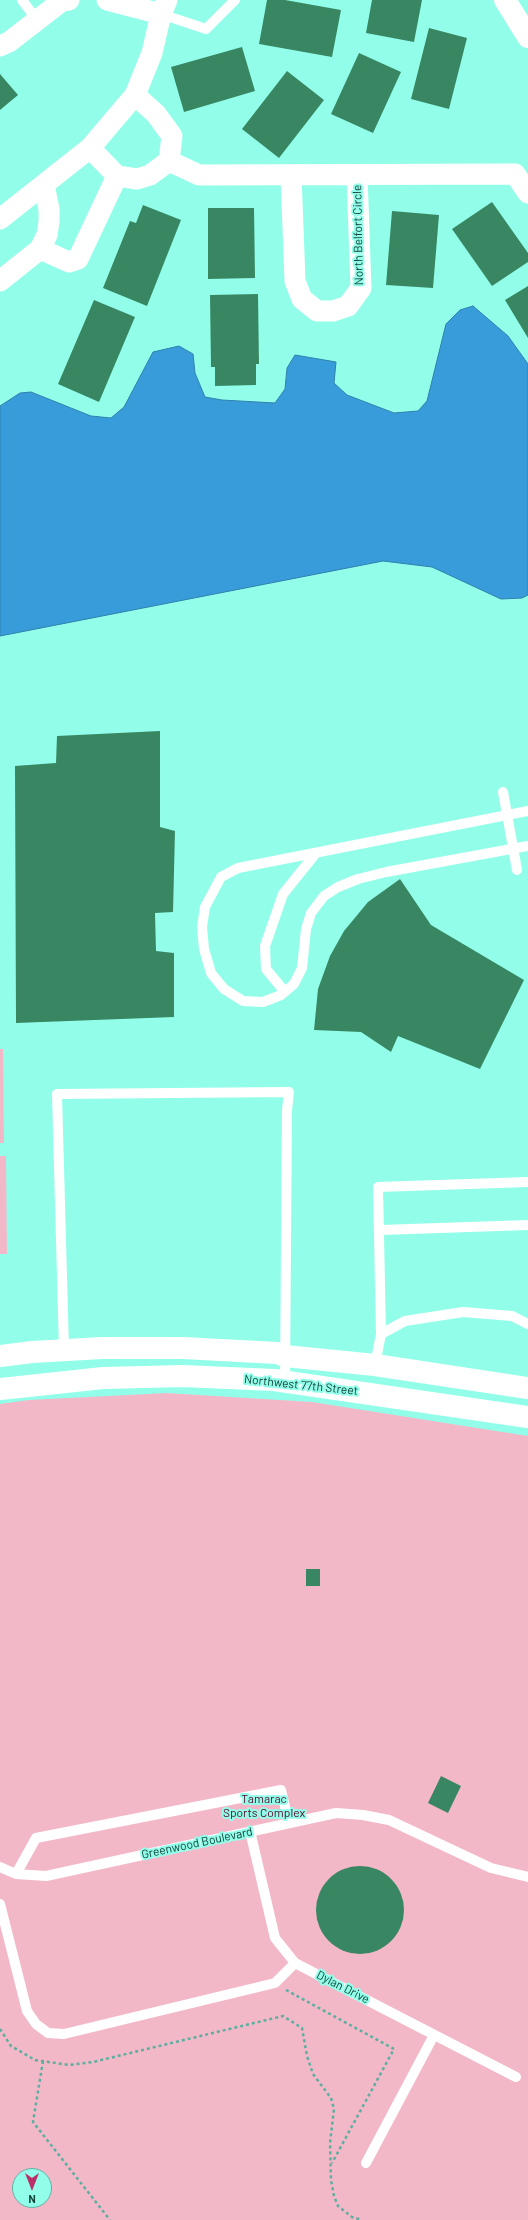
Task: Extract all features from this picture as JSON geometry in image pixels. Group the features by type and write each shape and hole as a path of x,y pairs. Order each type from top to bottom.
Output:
{"street":[{"path":"0,46 9,42 62,1 69,0"},
{"path":"505,0 528,37"},
{"path":"0,219 90,148 135,95 152,53 164,7 114,1"},
{"path":"90,148 117,176 137,179 150,175 169,162 172,136 156,114 135,95"},
{"name":"North Belfort Circle","path":"169,162 198,175 515,174 528,193"},
{"name":"North Belfort Circle","path":"291,175 295,281 302,299 317,311 334,311 348,306 361,288 356,175"},
{"path":"40,249 69,262 78,259 117,176"},
{"path":"0,281 40,249 47,235 49,208 44,185"},
{"path":"0,1356 102,1348 183,1348 277,1354 375,1365 528,1388"},
{"name":"Northwest 77th Street","path":"0,1389 110,1377 183,1376 274,1380 285,1383 371,1393 528,1417"}],"lane":[{"path":"22,0 37,20"},
{"path":"164,7 206,29 235,0"},
{"path":"503,792 508,815 512,849 517,870"},
{"path":"528,811 238,868 221,877 205,907 202,927 204,949 212,972 224,989 242,1001 263,1002 285,992 294,984 302,968 306,929 311,912 324,896 338,887 358,879 386,872 528,846"},
{"path":"285,992 266,969 265,946 283,894 316,853"},
{"path":"64,1350 57,1094 289,1092 287,1110 285,1383"},
{"path":"375,1365 382,1334 378,1187 528,1182"},
{"path":"380,1230 528,1225"},
{"path":"382,1334 405,1321 463,1312 512,1316 528,1324"},
{"path":"16,1874 36,1838 282,1790 289,1823"},
{"name":"Greenwood Boulevard","path":"0,1867 16,1874 46,1876 336,1813 363,1815 389,1820 492,1868 528,1877"},
{"name":"Dylan Drive","path":"250,1831 275,1938 295,1963 516,2077"},
{"path":"0,1904 27,2011 36,2024 48,2033 64,2034 275,1983 295,1963"},
{"path":"366,2163 434,2035"}],"path":[{"path":"275,1983 394,2049 331,2163"},
{"path":"0,2029 11,2046 35,2060 69,2065 93,2062 283,2016 302,2028 307,2056 313,2074 331,2098 334,2109 330,2143 331,2180 334,2196 338,2206 352,2219 362,2220"},
{"path":"43,2061 33,2122 110,2220"}],"green space":[{"path":"0,1049 3,1049 4,1143 0,1143"},
{"path":"0,1156 6,1156 7,1254 0,1254"},
{"name":"Tamarac Sports Complex","path":"167,1393 312,1402 528,1436 528,2220 0,2220 0,1404 29,1400"}],"water":[{"path":"473,306 508,336 528,364 528,595 522,598 501,599 432,567 383,561 0,636 0,406 20,393 31,392 91,416 111,418 124,407 153,352 179,346 193,354 195,373 205,397 222,400 275,403 285,389 287,368 295,355 336,362 334,383 347,395 394,413 418,411 427,401 446,324 460,310"}],"building":[{"path":"267,0 285,0 341,10 332,57 259,44"},
{"path":"372,0 422,0 414,42 366,33"},
{"path":"429,28 467,38 449,109 411,99"},
{"path":"242,47 255,91 184,112 171,67"},
{"path":"359,53 401,72 373,133 331,114"},
{"path":"287,71 324,100 279,158 242,129"},
{"path":"0,74 18,95 0,110"},
{"path":"492,202 528,253 528,262 492,286 452,229"},
{"path":"143,205 181,220 147,306 103,288 130,221 136,223"},
{"path":"208,208 254,208 255,278 208,279"},
{"path":"392,211 439,215 433,288 386,285"},
{"path":"528,286 528,338 505,300"},
{"path":"258,294 259,364 256,364 256,385 215,386 215,367 211,367 210,295"},
{"path":"94,300 135,317 99,402 58,384"},
{"path":"160,731 160,827 175,831 173,912 155,913 156,951 174,953 174,1017 16,1023 15,766 56,763 57,736"},
{"path":"400,879 431,925 524,980 480,1069 398,1036 391,1052 361,1032 314,1030 318,989 330,956 344,931 368,902"},
{"path":"306,1569 320,1569 320,1586 306,1586"},
{"path":"441,1776 461,1786 448,1813 428,1803"},
{"path":"360,1866 377,1869 391,1879 401,1893 404,1910 401,1927 391,1941 377,1951 360,1954 343,1951 329,1941 319,1927 316,1910 319,1893 329,1879 343,1869"}]}
